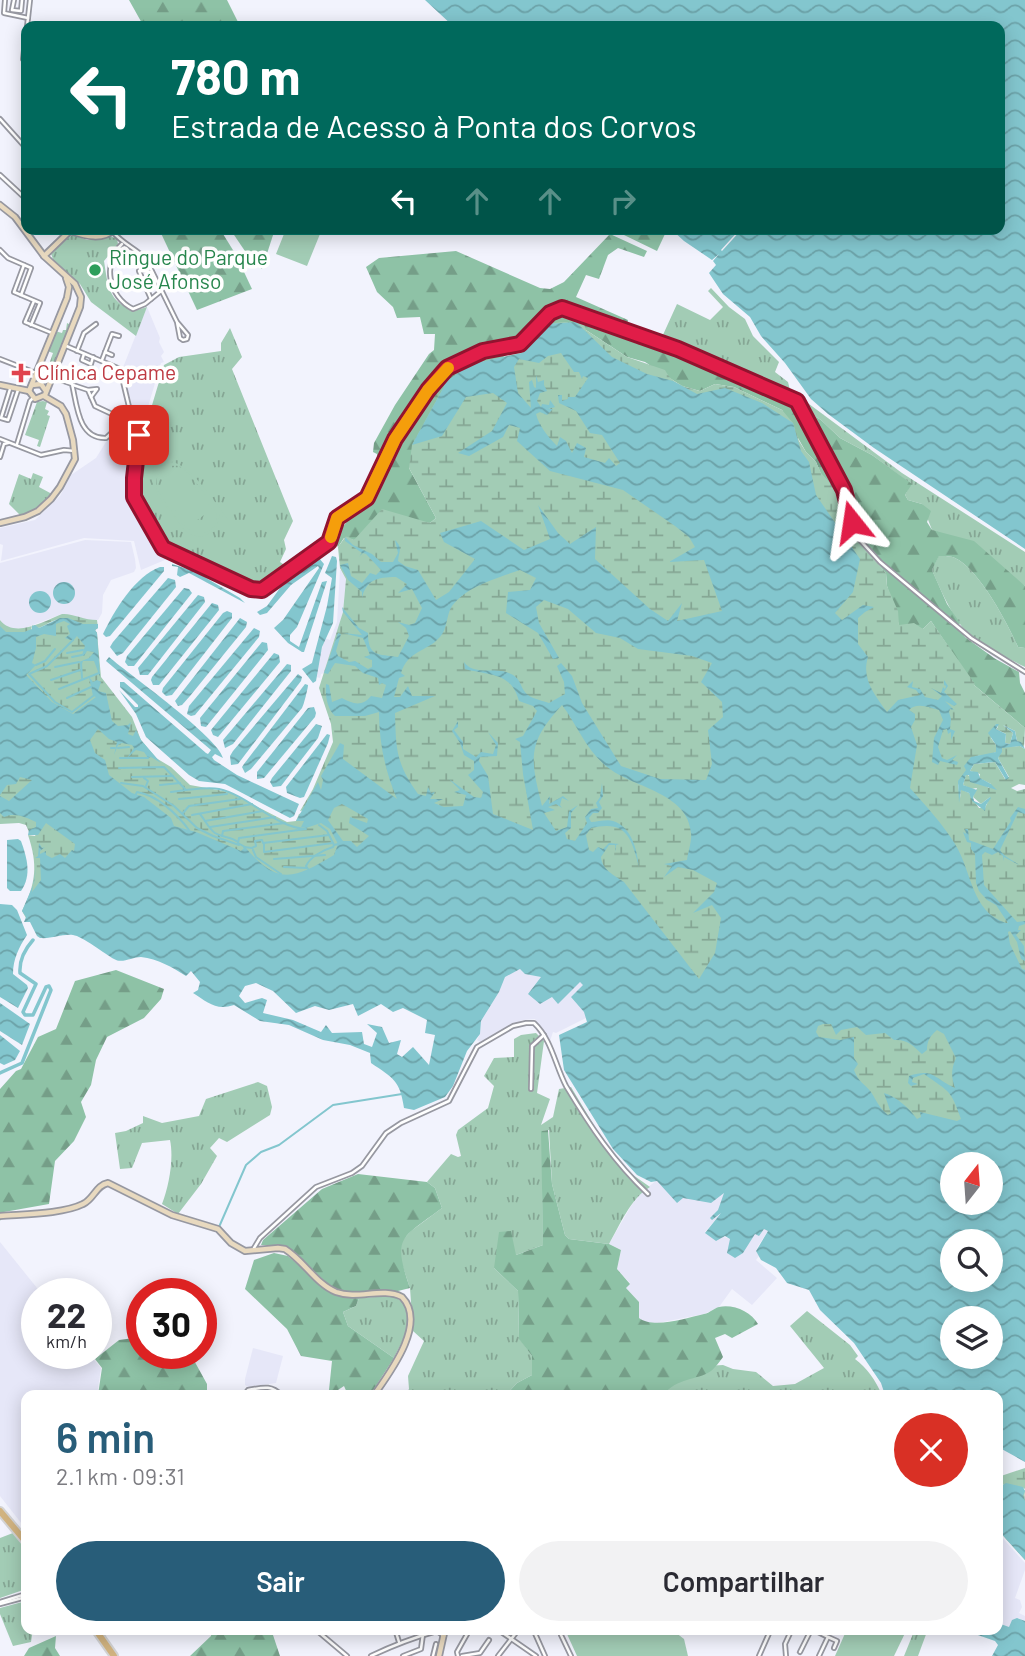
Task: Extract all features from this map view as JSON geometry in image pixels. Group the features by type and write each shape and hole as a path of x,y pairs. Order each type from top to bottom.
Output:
{"main road":[{"path":"0,205 21,225"},
{"path":"0,384 29,391 33,398 39,399 45,394 81,302 78,288 44,256 28,235"},
{"path":"44,256 65,235"},
{"path":"29,391 67,298 69,287 63,275"},
{"path":"67,298 76,294 81,302"},
{"path":"0,523 31,514 51,499 75,459 66,414 61,406 45,394 41,384 32,385"},
{"path":"0,1216 75,1207 88,1202 101,1185 108,1183 172,1215 214,1227 238,1248 253,1251 285,1249 334,1291 354,1295 389,1293 402,1297 411,1310 410,1329 395,1362 377,1390"},
{"path":"0,1511 21,1536"},
{"path":"98,1635 114,1656"},
{"path":"439,1635 439,1656"}],"street":[{"path":"5,0 5,15 28,18"},
{"path":"14,0 12,10 21,11 22,0"},
{"path":"28,21 30,0"},
{"path":"0,119 21,142"},
{"path":"0,175 21,194"},
{"path":"116,235 122,244 138,251 151,266 177,321 188,335 187,339 180,338 177,321"},
{"path":"122,244 110,263 111,283 115,292 133,309 139,308 162,291"},
{"path":"1,252 8,258 32,268 21,295"},
{"path":"24,265 14,292 40,303 32,325"},
{"path":"151,266 139,271 151,299"},
{"path":"34,301 25,322 52,333"},
{"path":"64,345 120,369 131,415 139,435 134,497 163,548 251,589 262,590 329,542 337,518 367,498 395,439 428,390 447,368 483,351 520,344 550,313 556,309 567,309 678,349 797,401 844,490 853,527 859,539 880,562 971,638 1025,672"},
{"path":"76,351 84,333 96,324"},
{"path":"102,361 112,334 119,336"},
{"path":"102,342 108,345"},
{"path":"105,352 112,355"},
{"path":"84,354 82,360 91,365 93,357"},
{"path":"0,359 36,373"},
{"path":"51,377 88,390 97,389 92,397"},
{"path":"72,384 86,431 101,439 106,438 131,415"},
{"path":"11,386 0,419 8,420 19,388"},
{"path":"88,390 95,406 112,414 121,425"},
{"path":"17,445 33,398"},
{"path":"0,439 41,455 64,450 75,451"},
{"path":"0,457 2,446 8,442"},
{"path":"253,1251 260,1238 316,1187 352,1173 362,1166 386,1133 401,1123 449,1101 477,1047 513,1026 526,1023 534,1023 544,1035 565,1083 604,1146 622,1170 648,1194"},
{"path":"531,1089 532,1046 544,1035"},
{"path":"250,1390 276,1390"},
{"path":"0,1603 21,1597"},
{"path":"322,1635 347,1656"},
{"path":"397,1635 399,1642"},
{"path":"371,1656 421,1635"},
{"path":"403,1656 421,1649 424,1635"},
{"path":"467,1635 457,1652 460,1656 480,1653 489,1640"},
{"path":"506,1635 536,1656"},
{"path":"498,1656 513,1635"},
{"path":"536,1635 545,1656"},
{"path":"561,1635 571,1656"},
{"path":"759,1656 768,1635"},
{"path":"786,1656 785,1644 789,1635"},
{"path":"800,1652 808,1635"},
{"path":"824,1635 837,1641 834,1648"},
{"path":"819,1656 828,1637"},
{"path":"433,1656 439,1645"}],"shaded area":[{"path":"147,307 160,338 164,362 161,363 145,417 135,415 122,370"},
{"path":"130,418 138,433 131,495 159,549 172,557 141,570 134,541 84,538 1,561 3,545 0,544 0,528 35,520 60,496 71,475 96,458 106,442"},
{"path":"85,540 131,542 135,559 134,572 111,580 103,595 102,613 98,620 85,620 62,614 25,628 13,629 5,626 0,620 0,563"},
{"path":"340,570 343,570 346,579 343,612 332,651 320,678 316,677 316,669 325,638 330,640 337,622"},
{"path":"520,969 525,974 541,977 552,997 580,982 584,985 586,1018 553,1032 550,1041 535,1019 522,1020 480,1042 477,1040 481,1021 499,992 504,977"},
{"path":"657,1180 683,1198 725,1193 721,1213 705,1232 731,1239 743,1253 755,1233 759,1235 764,1229 768,1231 758,1246 756,1251 759,1256 756,1260 777,1278 752,1305 732,1289 719,1307 704,1314 653,1324 639,1318 639,1302 626,1288 630,1283 617,1269 621,1250 609,1244 631,1206 642,1192"},
{"path":"0,1242 29,1278 21,1278 21,1369 101,1369 98,1390 21,1390 21,1523 0,1496"},
{"path":"253,1348 283,1356 276,1383 248,1387 245,1385"},
{"path":"1003,1539 1025,1563 1015,1598 1020,1600 1022,1607 1019,1613 1025,1616 1025,1621 1018,1618 1009,1628 1003,1625"}],"green space":[{"path":"129,0 227,0 238,21 141,21"},
{"path":"72,235 88,240 110,236 117,239 118,244 104,261 107,278 114,297 125,307 134,311 147,307 136,336 91,302 80,284 54,263 51,253"},
{"path":"162,235 224,235 252,289 197,310"},
{"path":"234,235 273,235 262,269 251,260"},
{"path":"284,235 320,235 307,266 276,254"},
{"path":"609,235 647,251 644,257 618,248 608,255 599,279 586,275 576,297 628,320 627,328 788,395 788,399 796,403 801,411 821,420 840,438 872,455 912,484 905,495 908,500 922,504 931,511 927,522 932,530 974,541 1025,586 1025,648 1018,647 992,598 964,564 953,557 939,556 932,570 965,637 1019,672 1025,693 1025,728 974,685 931,621 923,629 899,625 887,586 886,573 861,545 853,532 845,500 821,474 782,410 734,387 715,384 700,391 682,386 645,362 627,357 586,330 537,339 522,353 505,355 409,468 436,518 430,523 417,521 354,540 344,538 338,547 333,539 353,514 365,505 359,498 366,495 377,471 374,443 395,405 434,350 435,334 424,334 420,317 397,318 393,307 377,292 366,267 379,258 456,251 540,288 550,289 564,282"},
{"path":"624,235 665,235 657,251"},
{"path":"711,288 745,319 753,336 779,362 775,372 788,382 791,394 626,328 628,323 662,337 677,304 710,320 723,307 708,291"},
{"path":"67,323 71,325 49,378 45,376 53,353 47,351 55,331 62,333 66,330"},
{"path":"546,324 584,324 586,330 627,357 665,370 671,379 684,386 700,391 715,384 734,387 782,410 793,423 806,452 845,500 853,532 861,545 886,573 887,586 898,611 899,625 914,623 923,629 931,621 974,685 1025,728 1024,747 1017,741 1015,731 1003,725 1013,733 1010,744 1005,743 1006,734 996,729 996,724 991,738 996,745 996,752 976,756 958,785 960,798 961,789 969,793 979,808 985,808 990,797 981,804 973,797 977,788 971,789 963,785 966,774 989,788 991,784 979,778 980,774 970,771 974,764 995,762 1005,779 1009,777 998,758 1002,747 1020,746 1025,749 1025,785 1019,784 1011,788 1017,791 1025,789 1025,1002 912,937 1003,1152 940,1152 940,1210 729,1001 385,794 300,811 313,789 333,742 331,724 319,688 343,612 346,579 340,568 338,547 346,536 354,540 382,509 430,523 436,518 409,468 412,445 447,381 471,364 522,353 538,338"},
{"path":"230,328 242,357 232,369 293,521 284,540 286,549 280,562 286,566 261,587 166,546 139,496 147,422 164,365 179,357 221,351 221,343"},
{"path":"805,401 902,473 1025,552 1025,586 932,530 922,504 908,500 905,495 911,484 872,455 840,438 808,412"},
{"path":"37,402 47,402 45,409 50,416 40,447 37,446 39,440 25,435"},
{"path":"171,462 179,464 187,470 228,519 220,514 216,529 204,536 196,536 182,528 161,500 154,485 153,478 160,466","holes":["179,466 186,471 213,506 217,519 209,531 193,532 186,527 172,513 157,490 158,475 163,469"]},
{"path":"183,471 212,509 188,527 159,489"},
{"path":"33,473 43,477 39,487 52,494 38,510 22,517 9,504 19,474 31,479"},
{"path":"939,555 953,557 974,573 1000,612 1018,647 1025,648 1025,667 999,654 960,624 932,570"},
{"path":"62,614 97,620 98,628 95,630 101,677 132,717 141,740 156,758 171,767 190,785 229,792 287,822 296,821 299,814 335,801 407,826 262,902 47,725 0,657 61,620 75,622 61,619 39,628 33,626"},
{"path":"0,620 13,628 32,626 31,632 0,647"},
{"path":"0,756 21,760 44,790 36,828 29,832 26,825 19,823 0,824"},
{"path":"43,818 99,824 26,918 22,911 34,874 28,835 35,836"},
{"path":"116,970 164,989 161,999 144,1018 107,1037 96,1060 91,1085 81,1102 86,1117 74,1141 55,1161 49,1204 4,1212 0,1221 0,1089 21,1069 38,1037 56,1029 75,981"},
{"path":"536,1033 544,1041 537,1093 550,1099 541,1125 553,1117 559,1089 571,1087 610,1152 626,1170 650,1187 631,1205 609,1244 569,1239 565,1235 552,1184 549,1130 542,1131 543,1245 516,1255 494,1268 518,1291 519,1338 532,1356 532,1375 511,1390 408,1390 408,1376 424,1341 413,1331 410,1288 400,1258 401,1242 442,1208 435,1188 427,1182 451,1154 461,1156 456,1135 458,1130 488,1108 494,1086 484,1076 494,1058 514,1057 514,1039"},
{"path":"258,1082 267,1086 272,1107 270,1115 227,1142 219,1138 210,1148 217,1156 201,1184 178,1214 162,1204 170,1172 170,1140 142,1143 132,1168 120,1169 115,1133 143,1123 143,1116 162,1123 199,1116 206,1099"},
{"path":"548,1130 552,1184 565,1235 569,1239 609,1244 621,1250 617,1269 630,1284 626,1288 639,1302 639,1318 653,1323 670,1322 725,1306 742,1310 758,1324 732,1338 725,1334 715,1338 723,1357 711,1371 668,1390 511,1390 532,1375 532,1356 519,1339 518,1291 494,1268 499,1232 511,1231 516,1255 543,1245 541,1131"},
{"path":"1003,1153 1025,1205 1003,1209"},
{"path":"358,1174 427,1182 435,1188 442,1208 409,1233 401,1248 410,1288 398,1291 341,1291 331,1287 288,1247 261,1245 263,1240 322,1189"},
{"path":"945,1215 971,1215 949,1219"},
{"path":"274,1253 288,1256 334,1295 359,1298 356,1306 343,1312 348,1326 394,1358 373,1390 346,1390 344,1386 338,1390 329,1390 332,1361 301,1356 287,1329 245,1289 254,1260"},
{"path":"393,1296 406,1304 408,1319 404,1338 394,1358 348,1326 343,1312 356,1306 359,1298"},
{"path":"807,1311 850,1345 858,1356 855,1359 870,1374 880,1390 644,1390 706,1366 723,1365 756,1372 773,1386 795,1384 824,1368 790,1326"},
{"path":"126,1339 126,1369 199,1369 207,1384 207,1390 99,1390 102,1369 112,1369 112,1346 119,1340"},
{"path":"1025,1468 1025,1489 1022,1487 1025,1491 1025,1560 1003,1536 1003,1475"},
{"path":"13,1533 21,1543 21,1591 0,1598 0,1538"},
{"path":"21,1602 21,1635 32,1635 31,1642 13,1646 0,1608"},
{"path":"273,1635 280,1656 190,1656 211,1636"},
{"path":"567,1635 679,1635 684,1639 688,1656 577,1656"},
{"path":"844,1635 904,1635 894,1656 835,1656"},
{"path":"913,1635 926,1635 918,1656 904,1656"},
{"path":"56,1636 55,1648 60,1656 24,1656 29,1648"}],"water":[{"path":"425,0 1025,0 1025,549 874,448 811,399 761,336 750,317 723,294 709,273 716,265 713,261 719,254 712,260 678,235 735,235 722,251 737,235 1005,235 1005,21 448,21"},
{"path":"576,322 612,357 647,374 673,381 697,394 725,388 762,403 793,423 801,451 809,462 816,495 860,559 853,592 835,613 842,620 863,605 874,607 858,618 858,644 868,657 866,672 878,699 887,712 898,700 920,695 916,690 907,687 913,681 912,687 920,689 925,697 938,700 942,696 931,688 941,693 946,686 944,680 948,686 944,692 957,704 954,706 945,701 954,710 950,709 949,712 950,729 955,731 951,740 951,732 948,734 947,729 943,730 938,747 942,758 947,760 957,755 952,760 958,762 957,765 940,761 938,765 932,762 934,738 943,720 939,710 919,706 909,710 915,714 911,727 917,745 910,788 955,844 974,890 986,910 994,918 1006,923 996,905 979,891 976,883 975,854 963,832 966,834 965,829 968,829 969,840 993,849 1018,807 1025,809 1025,814 1018,812 1000,850 1019,865 1004,857 1003,861 1003,856 998,852 992,855 985,852 982,855 984,885 1017,922 1025,921 1025,924 1019,926 1018,930 1021,930 1016,935 1024,946 1025,961 1021,959 1017,942 1010,931 1008,932 1010,944 1025,970 1025,1462 1003,1450 1003,1390 883,1390 854,1343 820,1310 809,1290 787,1283 776,1268 761,1260 756,1251 768,1231 764,1229 759,1236 755,1234 743,1253 735,1258 727,1253 730,1239 725,1236 716,1241 705,1233 721,1213 712,1220 710,1218 718,1210 724,1193 711,1203 683,1198 677,1203 657,1181 651,1182 637,1175 613,1149 564,1070 559,1035 587,1022 584,1012 571,997 583,985 580,982 558,1004 552,997 540,1004 528,994 541,977 525,974 520,969 505,977 481,1021 480,1034 467,1051 453,1086 445,1097 414,1110 404,1108 398,1085 371,1063 370,1053 350,1045 323,1040 289,1025 260,1021 234,1005 212,1005 193,993 198,990 200,982 191,971 186,976 165,964 141,957 117,960 73,935 40,938 30,922 24,922 26,917 22,911 33,885 32,892 41,880 40,858 35,858 38,856 39,843 42,848 45,847 40,854 46,851 46,855 52,858 60,854 65,858 74,851 75,844 46,823 38,835 28,835 29,830 36,827 36,822 16,815 4,817 0,813 0,796 9,801 32,780 20,777 16,784 7,785 0,795 0,626 6,632 24,632 32,629 32,626 39,628 60,618 83,624 98,624 95,630 100,677 94,661 83,661 82,664 79,662 89,658 94,652 87,651 84,656 85,646 77,636 73,641 65,638 70,634 67,626 70,624 64,621 56,624 56,636 44,634 36,637 32,663 36,665 26,675 52,702 73,714 96,697 93,696 89,677 93,682 101,682 98,691 106,693 112,721 118,726 131,722 128,734 133,736 136,730 161,763 136,750 127,758 134,748 122,743 118,745 114,755 117,742 98,729 90,740 95,753 105,760 109,775 171,818 174,826 241,851 245,847 257,860 277,873 297,873 334,855 338,844 330,829 321,823 306,828 301,827 304,821 296,821 318,782 321,790 321,776 340,743 344,745 343,759 397,799 384,756 379,712 365,716 335,716 328,706 326,693 326,684 329,685 332,702 342,698 361,703 371,696 382,698 386,685 379,685 378,678 363,673 355,666 335,663 328,674 324,673 338,633 341,634 336,651 338,656 349,662 355,661 368,669 372,667 372,660 364,657 370,655 363,638 343,633 362,635 342,607 359,628 368,633 372,650 398,657 409,636 406,628 398,622 409,625 415,623 422,608 412,589 398,593 407,584 396,577 373,581 366,587 362,598 362,592 348,580 340,565 348,563 351,576 362,583 370,573 376,575 381,570 366,554 363,553 359,557 362,553 345,541 345,537 381,562 393,562 398,553 395,540 400,548 398,561 418,570 436,600 449,592 475,559 444,542 440,533 481,521 524,550 550,539 538,505 558,533 570,544 596,527 595,559 650,609 668,621 682,603 677,621 722,611 704,560 669,562 695,547 689,537 623,490 550,471 517,441 520,428 509,425 503,437 469,456 458,453 492,431 507,403 493,393 466,397 442,436 412,445 447,381 471,364 522,353 540,335 546,324","holes":["561,353 574,372 579,372 582,379 583,376 588,378 575,397 562,401 562,395 558,395 559,403 576,411 590,433 602,435 620,463 616,466 609,458 605,463 584,457 586,448 577,443 572,453 566,441 560,437 557,446 548,436 536,414 540,412 547,415 553,409 548,409 555,407 550,400 549,405 542,404 541,407 537,401 540,393 547,391 544,380 538,382 536,375 536,388 532,380 529,382 531,408 518,393 514,367 519,359 539,363 548,356","520,570 536,578 530,590 508,592 506,613 538,633 553,659 559,658 539,623 536,607 544,600 568,609 596,633 620,638 638,649 692,656 712,663 701,682 722,702 723,717 708,730 712,764 706,780 660,779 621,766 582,703 572,676 561,663 557,666 564,682 565,694 549,703 528,695 518,679 511,674 478,670 464,662 465,669 505,680 511,685 519,701 533,706 537,711 523,736 515,739 520,742 533,830 493,814 488,776 479,761 480,757 497,756 498,743 488,732 496,745 493,754 481,752 476,757 463,749 463,742 454,730 458,727 458,721 452,731 464,755 474,761 474,770 468,775 483,792 481,798 474,797 449,779 460,790 454,792 466,795 463,806 444,807 434,803 443,799 430,799 435,792 431,793 428,787 426,796 418,794 401,765 395,713 435,696 412,696 408,686 400,697 394,697 399,678 405,676 401,673 404,665 413,655 440,637 452,606 466,593 483,583","562,705 602,763 621,776 671,800 688,820 691,836 687,860 664,864 672,866 664,877 678,867 693,870 717,883 714,892 693,913 712,905 721,918 715,953 699,979 624,882 604,865 601,857 609,845 615,845 615,852 616,845 619,844 609,843 603,849 598,847 593,852 589,850 586,835 591,828 612,826 630,839 639,867 635,847 625,828 613,821 591,822 589,818 602,808 599,802 603,796 602,783 600,797 596,803 598,808 591,809 585,817 587,823 575,841 567,839 565,833 571,828 571,813 578,805 569,811 567,827 556,831 544,813 555,810 548,807 556,804 562,808 562,798 569,801 563,796 549,804 550,796 542,806 534,763 534,752 542,730","342,804 368,819 367,823 350,817 349,823 369,836 357,847 351,841 343,841 328,820 334,808","256,983 273,991 296,1013 315,1006 329,1010 353,1004 358,1016 381,1004 393,1012 403,1008 427,1020 425,1033 435,1035 429,1065 413,1047 402,1057 397,1054 401,1040 389,1043 382,1027 367,1024 377,1033 372,1047 364,1044 362,1032 332,1033 326,1025 321,1032 293,1020 263,1013 267,1000 262,998 245,1003 239,996 245,986","831,1024 836,1035 841,1030 857,1027 866,1035 885,1033 894,1040 907,1042 922,1054 927,1050 928,1041 937,1030 944,1034 956,1058 952,1073 955,1088 933,1075 924,1073 909,1076 908,1083 911,1086 918,1084 912,1082 913,1078 924,1074 948,1092 961,1119 957,1121 920,1112 921,1117 917,1119 902,1103 884,1093 891,1113 888,1115 854,1070 858,1064 854,1058 854,1037 840,1040 819,1037 816,1032 818,1026"]},
{"path":"332,556 336,557 337,561 333,623 322,647 316,681 313,683 302,669 312,663 327,606 332,578 325,573"},
{"path":"319,558 324,564 297,627 290,635 290,641 299,647 322,582 327,581 302,652 288,643 274,628 283,620 318,566 291,585 267,613 260,615 257,612 267,606 280,588"},
{"path":"172,564 194,571 245,603 189,573 180,577 177,575 178,567"},
{"path":"164,567 164,571 110,636 106,637 103,634 126,595 142,578"},
{"path":"168,578 175,580 176,587 123,653 117,656 110,647 113,642"},
{"path":"64,582 72,585 75,593 72,601 64,604 56,601 53,593 56,585"},
{"path":"184,588 192,593 134,666 128,666 125,662 127,656"},
{"path":"40,591 48,594 51,602 48,610 40,613 32,610 29,602 32,594"},
{"path":"198,595 204,597 205,602 148,675 140,675 138,668"},
{"path":"212,603 218,605 219,610 159,685 153,685 152,677"},
{"path":"227,611 232,613 232,618 172,695 166,696 162,692 163,688"},
{"path":"240,618 247,622 246,627 190,696 178,706 175,701"},
{"path":"254,628 260,631 259,637 195,715 187,714 189,706"},
{"path":"262,642 267,643 268,650 206,727 201,726 200,718"},
{"path":"274,653 279,655 280,662 218,737 213,735 211,730"},
{"path":"109,657 206,736 218,748 223,758 215,754 212,757 214,760 237,775 299,804 294,816 290,818 225,784 199,781 189,775 146,737 136,714 119,690 135,707 138,705 120,687 120,682 124,682 206,753 211,750 106,661"},
{"path":"287,664 291,665 291,671 233,744 225,748 223,740"},
{"path":"298,674 302,677 301,681 238,764 231,765 230,756 233,751"},
{"path":"305,684 308,687 302,708 245,773 242,767 244,764"},
{"path":"314,707 315,717 264,778 257,779 257,772 308,708"},
{"path":"316,724 322,726 318,738 281,786 273,787 270,782 272,778"},
{"path":"999,724 996,729 1006,734 1005,743 1010,744 1013,733 1003,725 1015,731 1017,741 1021,742 1025,749 1020,746 1002,748 998,758 1009,778 1006,780 995,762 974,764 970,771 978,772 980,778 997,790 970,782 969,775 966,775 963,785 977,790 974,801 981,804 991,798 985,811 972,801 969,793 961,790 959,803 958,781 971,757 996,752 996,745 988,733"},
{"path":"327,734 330,735 328,743 304,797 287,793 286,787"},
{"path":"18,839 27,860 27,873 21,891 10,891 7,888 7,840"},
{"path":"0,904 12,905 17,910 27,935 17,953 13,969 13,974 28,988 18,1008 0,997"},
{"path":"0,1003 30,1024 22,1045 0,1031"},
{"path":"0,1035 20,1051 15,1060 4,1065 0,1063"},
{"path":"1006,1483 1023,1487 1025,1491 1025,1560 1003,1536 1003,1485"},
{"path":"1017,1618 1025,1621 1025,1656 992,1656 998,1645 995,1641 978,1635 1003,1635 1003,1625 1009,1627 1012,1620"}],"waterway":[{"path":"73,640 47,666 29,674 55,702 72,712 93,696"},
{"path":"36,665 45,661 55,649"},
{"path":"67,653 83,650"},
{"path":"72,657 82,655"},
{"path":"55,667 79,662"},
{"path":"81,663 82,678"},
{"path":"51,680 80,670"},
{"path":"59,689 99,673"},
{"path":"67,698 91,687"},
{"path":"118,748 129,747"},
{"path":"120,758 148,758"},
{"path":"119,768 164,767 186,790 219,789 241,798 283,823 306,829 239,838 238,843 245,847"},
{"path":"132,777 173,776"},
{"path":"144,778 148,781 146,786"},
{"path":"121,783 143,786 174,806 197,828 239,845"},
{"path":"160,785 180,783"},
{"path":"171,792 186,790"},
{"path":"136,794 144,794 159,801 189,830"},
{"path":"179,799 227,794"},
{"path":"183,813 189,806 240,799"},
{"path":"192,815 252,804"},
{"path":"205,821 263,811"},
{"path":"200,814 215,833 238,842"},
{"path":"210,827 275,817"},
{"path":"222,836 223,831 285,823"},
{"path":"319,825 327,831 334,845 338,844"},
{"path":"244,847 252,848 256,846 255,841 262,840 263,843 329,835"},
{"path":"264,844 264,852 333,843"},
{"path":"308,869 306,866 310,860 334,845"},
{"path":"253,850 256,857 281,874"},
{"path":"274,859 325,855"},
{"path":"284,867 307,868"},
{"path":"0,1073 22,1063 51,990 49,986 46,987 33,1015 25,1015 23,1012 36,984 20,973 20,964 33,940"},
{"path":"219,1227 246,1165 261,1152 279,1145 333,1105 402,1094"}],"slow traffic":[{"path":"331,537 337,518 367,498 395,439 428,390 448,368"}],"place":[{"name":"Ringue do Parque José Afonso","path":"95,270"},
{"name":"Clínica Cepame","path":"21,373"}],"route":[{"path":"139,435 133,494 163,548 251,589 262,590 329,542 337,518 367,498 395,439 428,390 447,368 468,356 491,348 520,344 550,313 562,308 678,349 800,403 844,490 852,522"}]}
